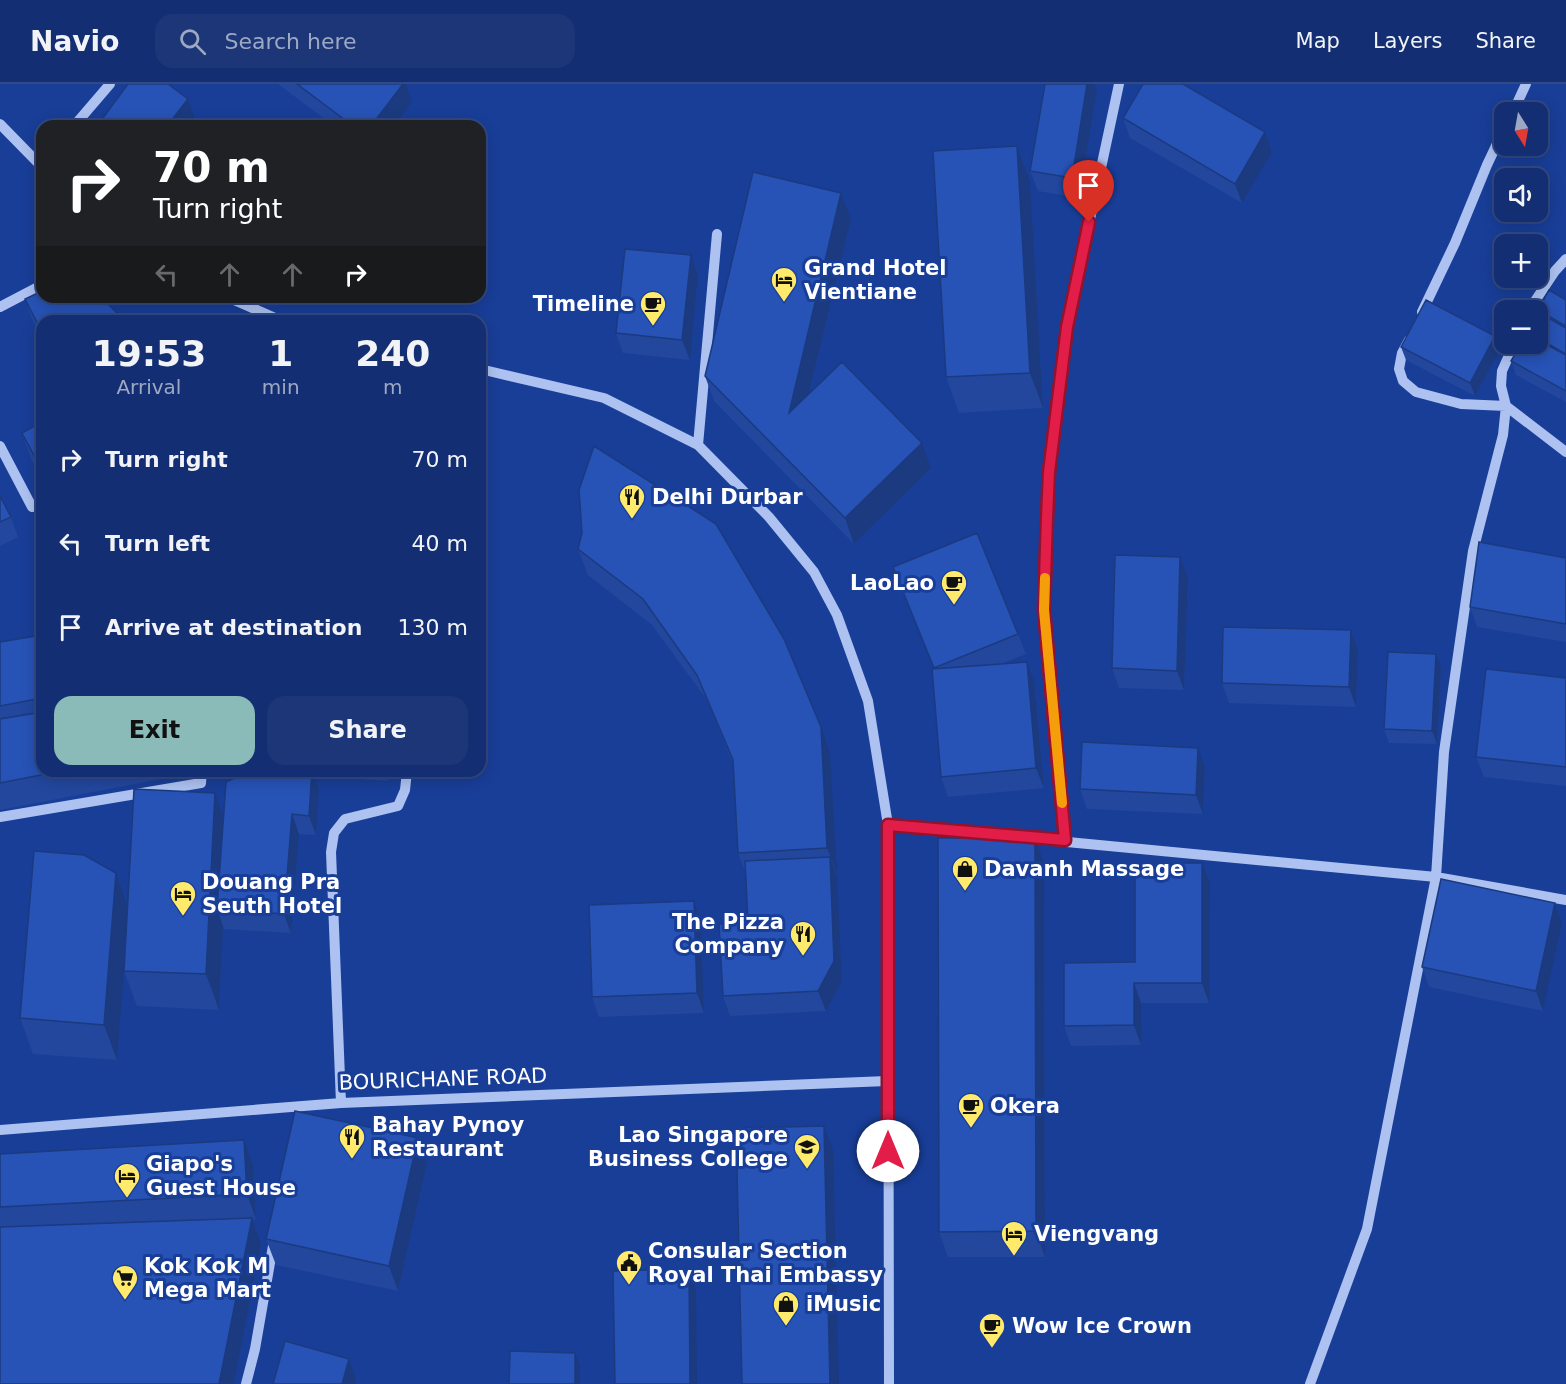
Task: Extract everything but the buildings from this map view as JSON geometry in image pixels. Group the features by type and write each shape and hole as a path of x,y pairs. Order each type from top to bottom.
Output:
{"street":[{"path":"79,120 110,84"},
{"path":"1065,840 1044,610 1049,472 1067,327 1119,84"},
{"path":"1518,102 1526,84"},
{"path":"0,124 36,160"},
{"path":"1494,150 1455,243 1402,353 1399,369 1403,381 1416,392 1461,404 1506,406 1566,452"},
{"path":"698,445 717,234"},
{"path":"1536,300 1566,259"},
{"path":"0,307 36,288"},
{"path":"241,303 268,315"},
{"path":"1310,1384 1367,1229 1436,877 1444,752 1473,550 1503,435 1506,406 1502,371 1510,354"},
{"path":"486,370 604,398 698,445 769,517 814,572 837,615 868,701 888,825 889,1384"},
{"path":"0,446 32,507"},
{"path":"0,817 201,783 202,777"},
{"path":"340,1103 331,852 334,833 345,819 398,806 405,790 406,777"},
{"path":"888,825 1436,877 1566,900"},
{"name":"BOURICHANE ROAD","path":"0,1130 340,1103 888,1081"},
{"path":"296,1118 298,1106"},
{"path":"246,1384 255,1349 275,1234"}],"slow traffic":[{"path":"1045,578 1044,610 1062,803"}],"place":[{"name":"Grand Hotel Vientiane","path":"784,303"},
{"name":"Timeline","path":"653,327"},
{"name":"Delhi Durbar","path":"632,520"},
{"name":"LaoLao","path":"954,606"},
{"name":"Davanh Massage","path":"965,892"},
{"name":"Douang Pra Seuth Hotel","path":"183,917"},
{"name":"The Pizza Company","path":"803,957"},
{"name":"Okera","path":"971,1129"},
{"name":"Bahay Pynoy Restaurant","path":"352,1160"},
{"name":"Lao Singapore Business College","path":"807,1170"},
{"name":"Giapo's Guest House","path":"127,1199"},
{"name":"Viengvang","path":"1014,1257"},
{"name":"Consular Section Royal Thai Embassy","path":"629,1286"},
{"name":"Kok Kok M Mega Mart","path":"125,1301"},
{"name":"iMusic","path":"786,1327"},
{"name":"Wow Ice Crown","path":"992,1349"}],"route":[{"path":"888,1151 888,825 1065,840 1044,610 1047,518 1049,472 1067,327 1089,222"}]}
